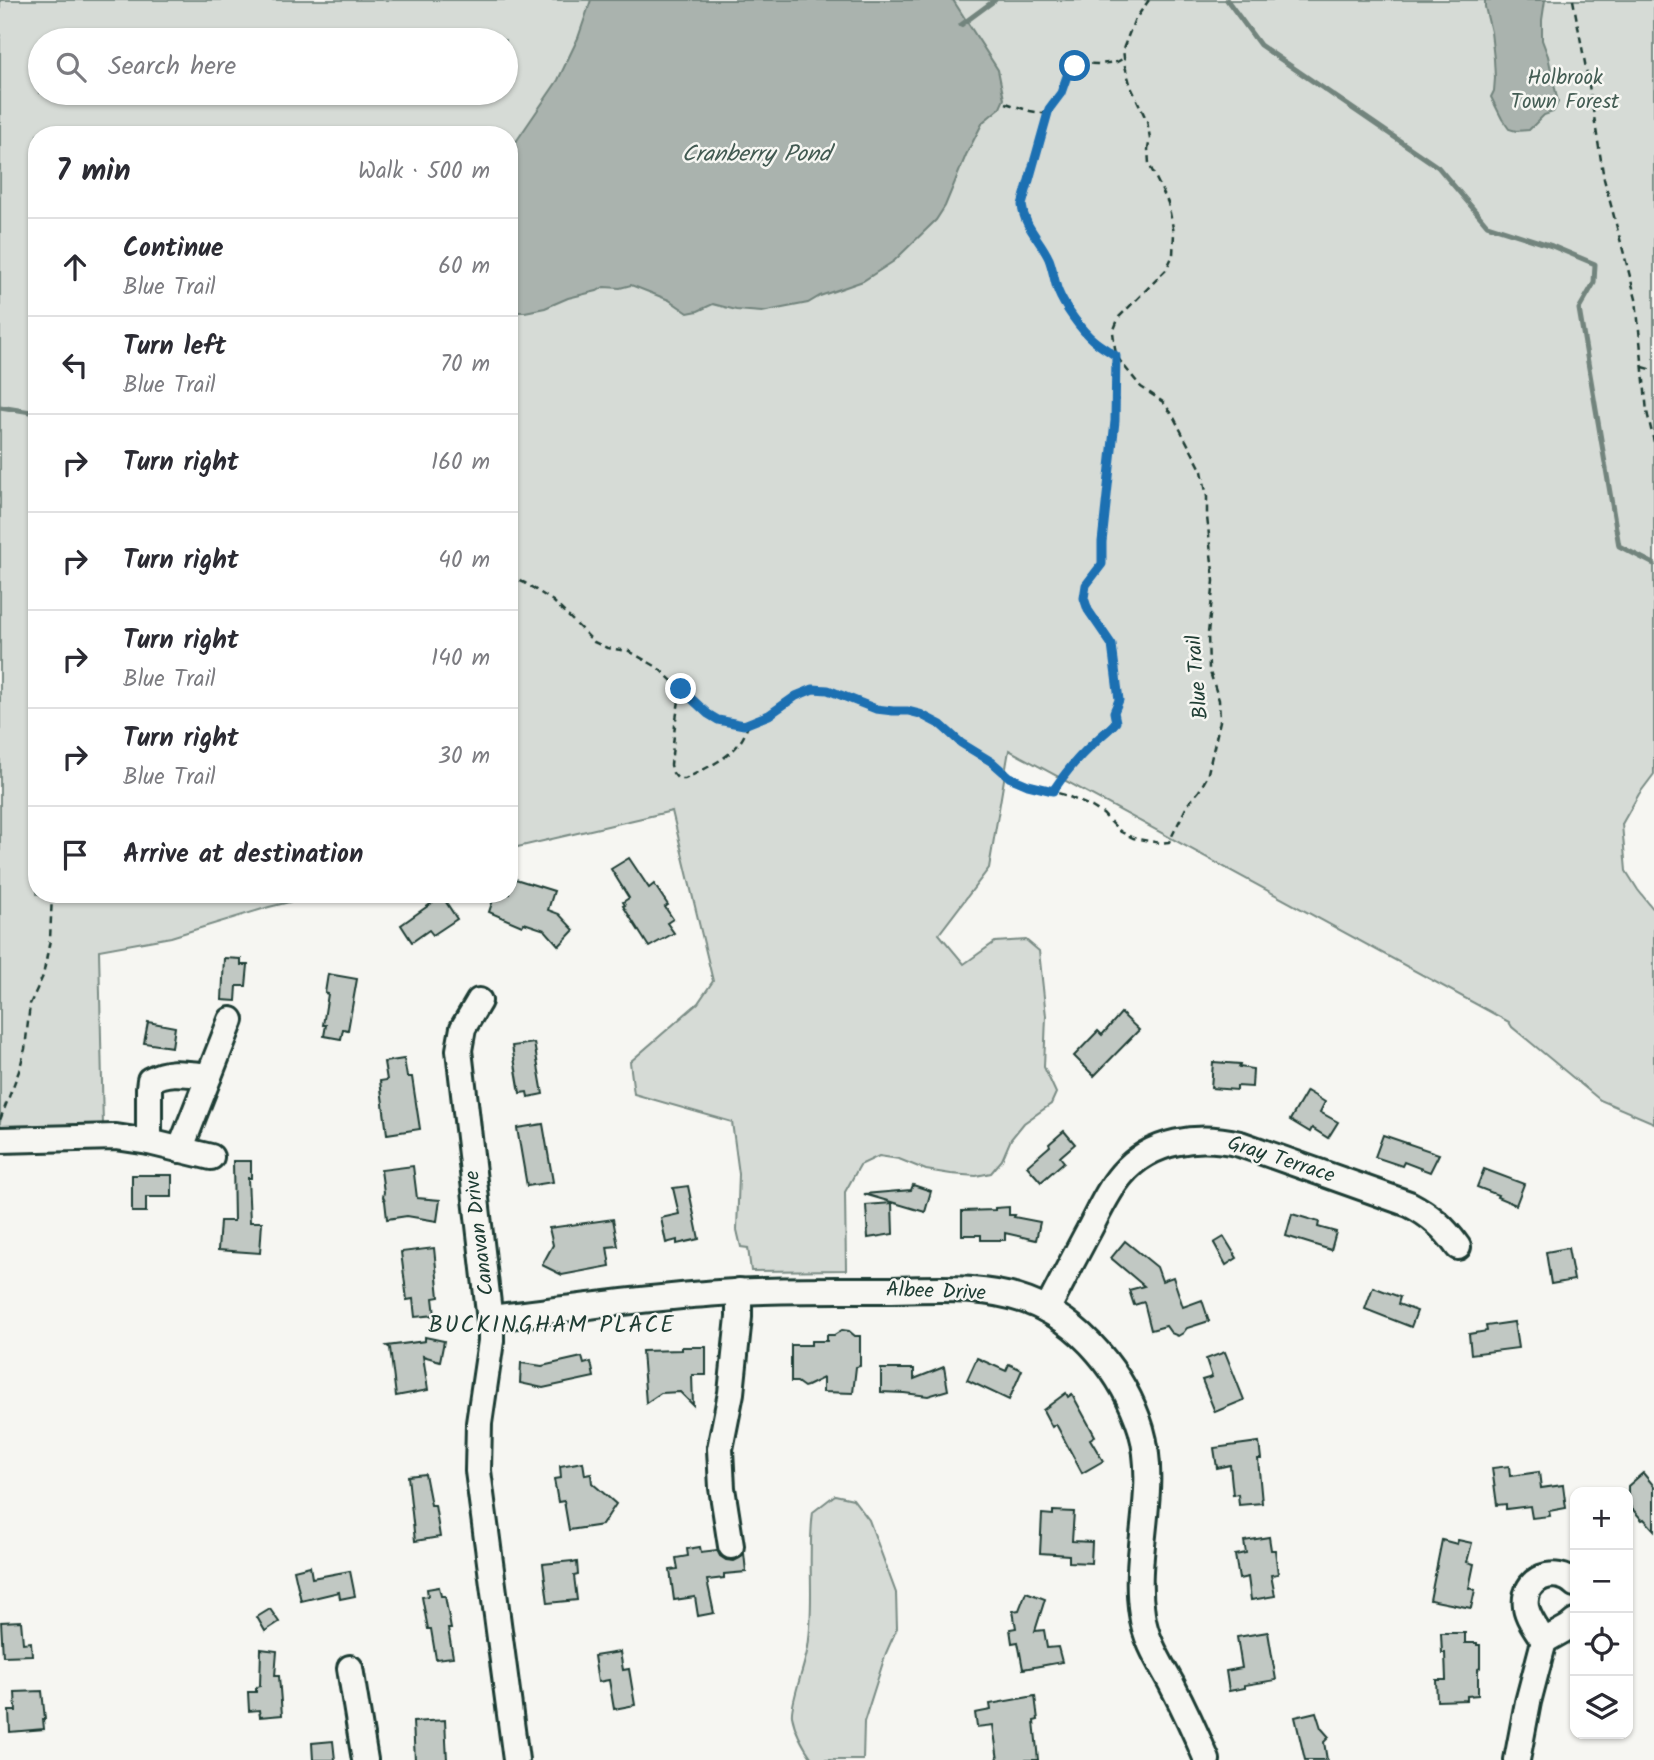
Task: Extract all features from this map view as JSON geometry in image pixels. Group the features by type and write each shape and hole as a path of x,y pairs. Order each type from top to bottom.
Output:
{"street":[{"name":"Canavan Drive","path":"479,1001 463,1028 459,1050 491,1318 491,1341 479,1423 478,1471 516,1760"},
{"path":"180,1150 231,1020"},
{"path":"149,1142 150,1080 160,1074 176,1072 209,1076"},
{"path":"0,1140 100,1137 149,1142 211,1157"},
{"name":"Gray Terrace","path":"1047,1310 1109,1192 1123,1173 1151,1151 1188,1140 1213,1139 1240,1144 1409,1203 1441,1224 1458,1247"},
{"name":"Albee Drive","path":"491,1318 738,1291 973,1290 1012,1297 1047,1310 1074,1330 1100,1355 1124,1390 1136,1416 1148,1472 1140,1579 1144,1627 1207,1760"},
{"path":"731,1546 722,1488 720,1449 731,1393 739,1317 738,1291"},
{"path":"1517,1760 1528,1702 1544,1641 1527,1611 1526,1600 1529,1590 1537,1580 1549,1575 1564,1576 1570,1580"},
{"path":"1544,1641 1570,1626"},
{"path":"350,1668 365,1760"}],"path":[{"path":"1053,791 1068,770 1095,741 1108,733 1116,722 1114,712 1119,700 1112,645 1088,610 1084,598 1086,585 1102,564 1115,421 1116,356 1113,332 1119,317 1166,270 1173,255 1174,233 1168,203 1149,164 1150,138 1147,121 1131,87 1124,58 1124,49 1134,21 1149,0"},
{"path":"1573,0 1604,179 1636,299 1647,412 1654,442"},
{"name":"Blue Trail","path":"748,723 769,715 813,689 828,690 876,709 908,711 931,718 1009,777 1065,795 1103,814 1121,832 1133,838 1160,844 1169,842 1188,804 1207,777 1220,721 1219,700 1209,669 1208,634 1214,581 1207,517 1208,497 1202,471 1163,402 1142,387 1116,356 1091,339 1075,319 1059,294 1049,259 1023,215 1022,205 1049,109 1061,93 1067,76 1079,63 1117,62 1124,58"},
{"path":"1006,103 1048,114"},
{"path":"1643,367 1654,370"},
{"path":"518,580 553,601 594,642 607,648 629,651 657,667 708,714 718,720 744,725 748,723"},
{"path":"681,689 671,765 678,779 685,779 732,752 743,739 748,723"},
{"path":"0,1121 25,1049 30,1004 43,976 50,940 52,903"}],"green space":[{"name":"Holbrook Town Forest","path":"0,0 1654,0 1654,774 1622,824 1626,871 1654,910 1654,1123 1600,1100 1509,1022 1009,750 989,868 939,934 964,964 995,942 1026,940 1039,951 1046,1016 1044,1067 1056,1093 1051,1104 1024,1123 991,1173 976,1176 951,1174 926,1170 899,1159 879,1156 860,1165 845,1192 846,1270 751,1271 748,1248 741,1247 737,1230 739,1174 732,1122 634,1094 630,1062 698,1003 713,981 672,811 518,847 518,126 28,126 28,903 285,903 171,937 99,950 103,1126 0,1127"},
{"path":"835,1495 853,1499 869,1520 896,1593 897,1628 864,1722 863,1760 813,1760 800,1739 792,1716 810,1630 813,1512"}],"water":[{"name":"Cranberry Pond","path":"591,0 953,0 998,70 1004,99 1000,108 983,122 936,220 894,261 863,281 808,303 762,312 736,310 713,304 688,313 669,300 631,285 620,288 604,287 545,308 518,312 518,139 558,80 578,38"},
{"path":"1485,0 1545,0 1542,40 1558,102 1553,112 1544,115 1529,130 1509,129 1491,97 1494,91 1494,59"}],"building":[{"path":"629,858 649,888 654,884 668,905 665,907 673,919 667,923 674,933 649,947 623,906 623,902 629,898 611,869"},
{"path":"518,880 554,891 548,910 559,914 574,930 559,946 545,930 524,923 522,926 489,912 492,903 518,903"},
{"path":"432,903 447,903 457,919 433,935 429,930 412,942 401,925"},
{"path":"224,958 241,959 241,965 248,965 246,986 237,986 236,1001 222,1000"},
{"path":"328,974 357,979 348,1030 343,1029 341,1039 324,1036"},
{"path":"1121,1013 1139,1030 1094,1076 1074,1056 1098,1031 1102,1035"},
{"path":"148,1022 175,1027 172,1047 144,1043"},
{"path":"534,1043 543,1094 528,1097 527,1092 520,1093 512,1046"},
{"path":"404,1059 407,1077 412,1077 420,1129 387,1134 380,1081 387,1080 384,1062"},
{"path":"1213,1062 1240,1064 1239,1067 1253,1069 1252,1087 1237,1086 1237,1090 1211,1088"},
{"path":"1307,1091 1325,1102 1320,1112 1338,1122 1328,1138 1312,1128 1310,1132 1290,1120"},
{"path":"543,1124 553,1182 527,1186 517,1128"},
{"path":"1064,1131 1075,1144 1060,1157 1064,1162 1041,1182 1027,1166"},
{"path":"1383,1135 1439,1154 1430,1172 1404,1162 1402,1166 1375,1157"},
{"path":"233,1161 251,1161 251,1178 248,1178 250,1222 262,1222 260,1253 218,1250 220,1221 234,1221"},
{"path":"413,1166 417,1198 440,1200 437,1221 407,1216 387,1219 381,1170"},
{"path":"1484,1169 1524,1184 1516,1205 1477,1187"},
{"path":"132,1175 172,1175 172,1197 146,1197 146,1212 132,1212"},
{"path":"913,1185 931,1191 925,1212 864,1194 911,1190"},
{"path":"688,1186 699,1239 677,1244 677,1240 666,1243 661,1218 679,1214 673,1188"},
{"path":"892,1203 893,1234 868,1238 866,1205"},
{"path":"1009,1207 1009,1215 1040,1222 1036,1240 1005,1233 1005,1240 981,1240 981,1235 962,1235 962,1211"},
{"path":"1292,1214 1319,1222 1318,1227 1336,1232 1331,1250 1286,1236"},
{"path":"613,1219 618,1246 607,1247 610,1266 562,1275 542,1265 553,1245 549,1228"},
{"path":"1224,1237 1237,1258 1226,1265 1214,1243"},
{"path":"1125,1241 1157,1267 1162,1281 1173,1277 1183,1307 1202,1300 1209,1321 1187,1328 1178,1336 1171,1333 1166,1326 1151,1330 1144,1302 1134,1305 1129,1290 1144,1286 1111,1258"},
{"path":"434,1248 439,1297 433,1298 435,1315 415,1317 413,1299 407,1300 401,1252"},
{"path":"1568,1248 1574,1280 1551,1284 1546,1252"},
{"path":"1373,1287 1400,1297 1398,1304 1417,1311 1411,1327 1365,1309"},
{"path":"1514,1322 1518,1348 1471,1354 1469,1334 1487,1331 1486,1326"},
{"path":"842,1330 860,1336 860,1366 856,1367 853,1393 823,1392 823,1378 804,1387 797,1382 791,1382 791,1345 811,1345 811,1341 827,1341 827,1335 834,1335"},
{"path":"425,1337 444,1341 440,1361 423,1356 428,1390 396,1396 390,1348 387,1346 425,1341"},
{"path":"682,1347 706,1347 706,1375 692,1375 693,1405 680,1392 661,1393 646,1403 642,1351 682,1350"},
{"path":"1225,1352 1244,1400 1215,1412 1202,1380 1212,1377 1206,1359"},
{"path":"582,1357 584,1364 591,1362 594,1377 543,1388 520,1383 521,1363 542,1366"},
{"path":"977,1358 1006,1371 1009,1364 1022,1370 1009,1400 967,1380"},
{"path":"944,1367 948,1390 928,1396 881,1392 881,1369 914,1369 914,1379"},
{"path":"1066,1393 1068,1397 1072,1394 1095,1436 1090,1439 1103,1461 1082,1473 1056,1424 1052,1427 1043,1410"},
{"path":"1259,1442 1262,1503 1239,1505 1238,1494 1233,1495 1230,1465 1217,1468 1214,1448"},
{"path":"583,1462 585,1475 591,1474 592,1483 616,1504 602,1525 569,1530 564,1501 558,1502 554,1479 561,1478 560,1466"},
{"path":"1509,1466 1510,1476 1539,1472 1541,1488 1563,1485 1566,1508 1549,1511 1550,1516 1532,1518 1530,1506 1506,1509 1506,1504 1497,1505 1492,1468"},
{"path":"1643,1473 1654,1486 1654,1530 1633,1510 1633,1487 1628,1486"},
{"path":"425,1474 431,1505 435,1505 440,1537 415,1541 408,1476"},
{"path":"1053,1511 1074,1512 1072,1541 1092,1542 1091,1563 1069,1562 1069,1555 1040,1553 1042,1514 1053,1515"},
{"path":"1269,1537 1271,1550 1275,1550 1278,1574 1271,1575 1275,1596 1251,1600 1248,1577 1239,1579 1235,1555 1246,1553 1244,1541"},
{"path":"1442,1540 1457,1544 1458,1540 1472,1543 1467,1562 1474,1564 1469,1588 1475,1590 1471,1608 1430,1600"},
{"path":"700,1547 701,1552 717,1550 726,1560 734,1561 744,1553 746,1572 724,1574 724,1578 707,1580 714,1613 698,1616 695,1597 674,1600 670,1570 678,1569 676,1558 688,1556 687,1549"},
{"path":"577,1562 578,1575 574,1576 577,1600 548,1603 543,1564"},
{"path":"310,1566 312,1578 350,1571 355,1596 340,1599 339,1592 301,1601 294,1570"},
{"path":"439,1587 441,1596 445,1596 453,1657 436,1659 422,1597 428,1596 427,1589"},
{"path":"1026,1592 1045,1599 1035,1631 1044,1630 1047,1648 1058,1647 1062,1662 1023,1669 1018,1642 1012,1643 1010,1629 1016,1628 1013,1611 1019,1610"},
{"path":"270,1609 279,1622 265,1631 257,1617"},
{"path":"21,1621 23,1643 31,1642 32,1655 3,1656 1,1622"},
{"path":"1268,1632 1276,1680 1245,1685 1245,1688 1229,1691 1226,1671 1242,1668 1237,1637"},
{"path":"1441,1633 1465,1633 1465,1643 1480,1645 1478,1695 1467,1696 1467,1700 1437,1701 1436,1680 1446,1680"},
{"path":"261,1649 277,1651 275,1676 279,1676 282,1715 260,1717 259,1710 249,1711 248,1692 256,1692 256,1687 260,1686"},
{"path":"620,1652 623,1670 629,1669 635,1705 614,1709 609,1680 598,1682 594,1656"},
{"path":"42,1691 44,1729 10,1732 9,1711 16,1711 15,1692"},
{"path":"1035,1696 1038,1720 1034,1721 1038,1760 998,1760 993,1725 977,1727 975,1713 991,1710 990,1704"},
{"path":"1316,1712 1321,1728 1329,1737 1324,1742 1327,1760 1305,1760 1295,1717"},
{"path":"445,1720 447,1760 415,1760 413,1722"},
{"path":"333,1741 335,1760 313,1760 312,1743"}],"waterway":[{"path":"961,25 995,0"},
{"path":"1227,0 1260,45 1438,167 1487,225 1552,246 1595,264 1594,283 1579,309 1619,546 1654,564"},
{"path":"0,407 28,412"}],"district":[{"name":"BUCKINGHAM PLACE","path":"552,1326"}],"route":[{"path":"681,689 708,714 734,724 744,725 757,721 796,696 813,689 828,690 876,709 920,714 941,725 961,743 992,762 1009,777 1053,791 1068,770 1095,741 1108,733 1116,722 1114,712 1119,700 1112,645 1088,610 1084,598 1086,585 1102,564 1115,421 1116,356 1091,339 1059,294 1049,259 1028,227 1022,205 1049,109 1075,66"}]}
